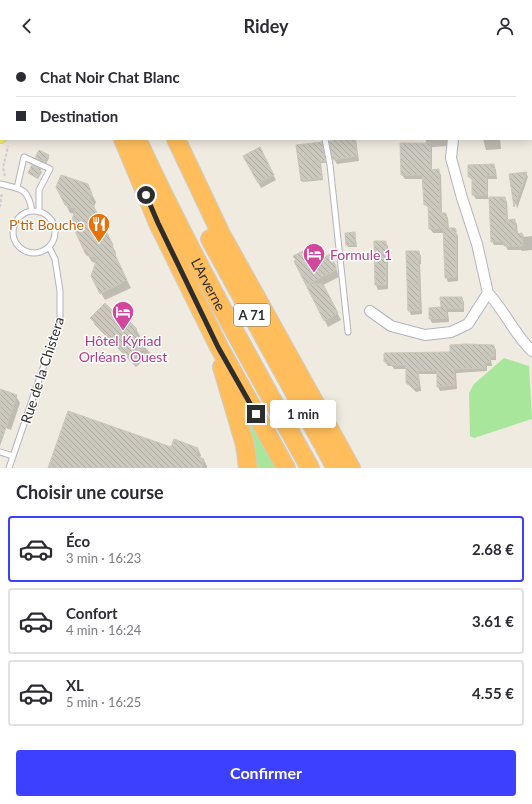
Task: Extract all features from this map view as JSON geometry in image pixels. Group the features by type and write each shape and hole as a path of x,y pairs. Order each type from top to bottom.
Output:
{"highway":[{"path":"123,140 158,223 218,347 286,468"},
{"name":"L'Arverne","path":"137,140 159,187 208,283 310,468"},
{"name":"L'Arverne","path":"164,140 224,266 336,468"},
{"path":"176,140 221,234 351,468"},
{"path":"218,347 223,375 236,411 245,445 248,468"},
{"path":"327,424 338,427 363,468"}],"street":[{"path":"453,140 451,158 477,244 488,293 500,306 525,345 532,351"},
{"path":"370,311 391,326 425,335 451,332 468,324 488,293"}],"lane":[{"path":"325,140 330,165 348,332"},
{"path":"18,188 24,157 50,169 38,190 39,212"},
{"path":"0,184 18,188 29,196 32,211"},
{"path":"32,211 39,212 51,220 54,226 55,234 49,247 38,253 24,251 15,242 13,228 15,222 20,217 32,211"},
{"name":"Rue de la Chistera","path":"9,468 60,318 60,291 55,259 49,247"},
{"path":"0,452 13,456"}],"path":[{"path":"6,177 4,162 11,140"},
{"path":"0,207 1,197"}],"green space":[{"path":"504,358 529,366 532,419 474,438 470,436 469,393 474,384"},
{"path":"245,409 295,468 258,468"}],"building":[{"path":"355,140 357,156 333,160 329,141"},
{"path":"322,142 325,161 320,161 322,178 301,181 296,145"},
{"path":"400,143 430,143 431,170 439,169 440,213 446,213 447,228 455,228 456,230 456,277 445,278 443,228 429,229 428,205 424,205 422,175 401,175"},
{"path":"260,147 274,175 258,183 243,156"},
{"path":"39,150 49,155 45,162 35,158"},
{"path":"494,164 495,175 486,176 487,195 472,195 472,177 468,177 468,165"},
{"path":"32,165 41,169 37,178 28,173"},
{"path":"527,172 523,183 514,207 509,174"},
{"path":"61,175 88,184 92,194 90,199 113,245 112,248 127,280 100,294 91,276 97,258 86,255 71,222 76,209 65,205 56,187"},
{"path":"489,197 505,197 506,220 515,219 516,234 522,233 523,246 504,246 504,241 491,242"},
{"path":"355,232 356,245 346,245 345,233"},
{"path":"374,241 386,241 386,285 375,285"},
{"path":"303,251 312,263 330,254 336,266 336,270 308,284 323,284 338,313 324,321 294,261 296,260 293,256"},
{"path":"406,251 419,251 420,310 408,311"},
{"path":"440,297 462,297 463,308 446,308 447,318 429,319 429,308 441,307"},
{"path":"105,303 123,321 128,324 130,322 137,329 133,332 146,345 131,360 90,318"},
{"path":"450,345 494,345 494,356 490,356 490,362 485,362 485,368 454,369 455,385 437,387 437,370 418,371 419,387 413,388 406,383 406,365 391,365 391,362 384,362 384,353 450,352"},
{"path":"0,389 17,395 2,439 0,439"},
{"path":"68,411 171,447 174,439 198,448 196,456 204,459 201,468 48,468"}],"place":[{"name":"P'tit Bouche","path":"99,244"},
{"name":"Formule 1","path":"314,274"},
{"name":"Hôtel Kyriad Orléans Ouest","path":"123,332"}],"route":[{"path":"146,195 218,347 256,414"}]}
